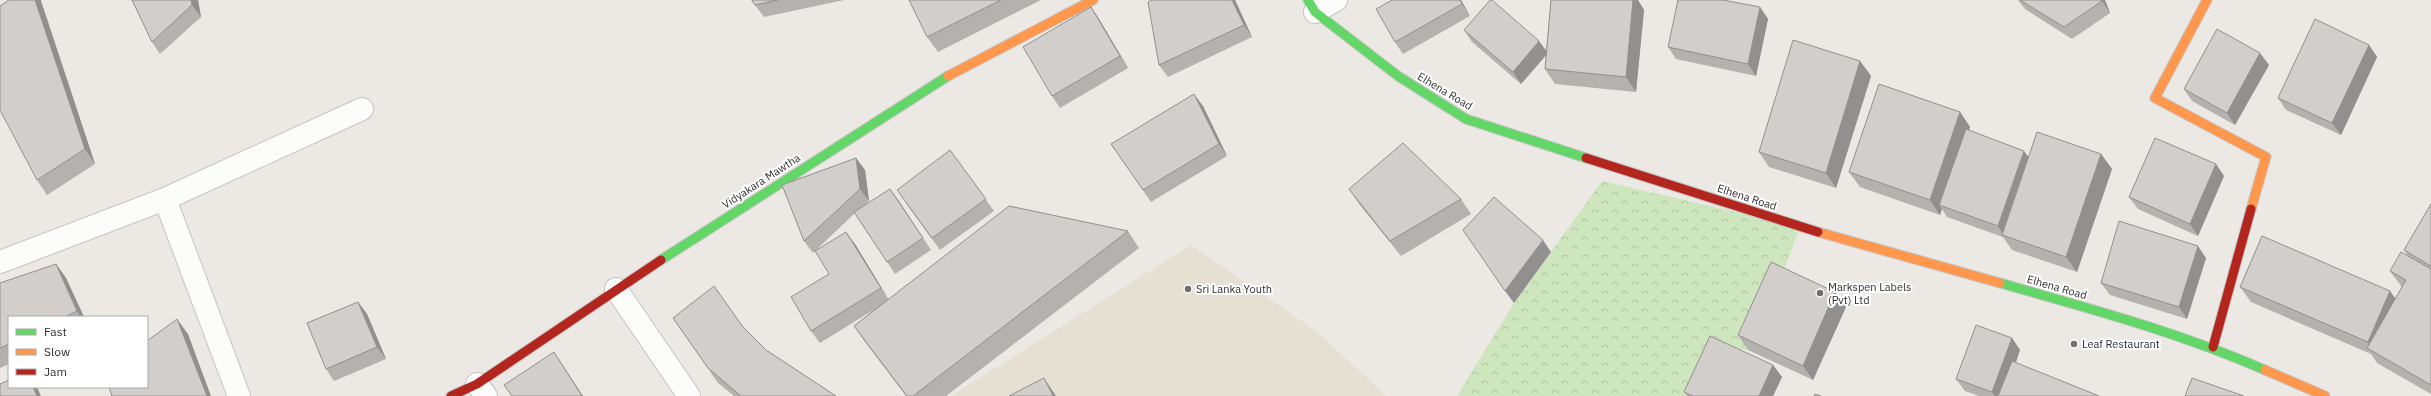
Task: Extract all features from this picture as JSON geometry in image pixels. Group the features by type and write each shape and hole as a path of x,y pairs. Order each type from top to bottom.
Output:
{"street":[{"name":"Vidyakara Mawtha","path":"450,396 481,390 616,289 941,79 1093,0"},
{"path":"1311,6 1336,0"},
{"path":"2207,0 2155,98 2266,157 2213,347"},
{"name":"Elhena Road","path":"1311,6 1398,76 1466,119 1800,227 2159,328 2213,347 2325,396"},
{"path":"0,262 165,199 362,109"},
{"path":"165,199 239,396"},
{"path":"616,289 689,396"}],"shaded area":[{"name":"Sri Lanka Youth","path":"1191,245 1319,333 1386,396 951,396"}],"green space":[{"path":"1602,181 1800,227 1781,277 1748,350 1719,348 1696,396 1457,396 1514,303"}],"building":[{"path":"9,0 35,0 85,149 37,180 0,110 0,6"},
{"path":"132,0 191,0 192,5 152,42"},
{"path":"752,0 778,0 755,5"},
{"path":"909,0 1001,0 927,37"},
{"path":"1151,0 1232,0 1244,25 1159,65 1148,2"},
{"path":"1392,0 1460,0 1462,4 1395,42 1376,9"},
{"path":"1490,0 1492,0 1539,41 1513,72 1464,30"},
{"path":"1551,0 1633,0 1626,77 1545,69"},
{"path":"1678,0 1723,0 1760,7 1748,64 1668,47"},
{"path":"2020,0 2101,0 2102,1 2064,27"},
{"path":"1091,7 1120,56 1052,96 1023,47"},
{"path":"2315,19 2369,45 2332,123 2278,98"},
{"path":"2217,29 2260,53 2227,113 2184,89"},
{"path":"1793,40 1860,61 1826,173 1759,152"},
{"path":"1879,84 1960,112 1930,200 1849,172"},
{"path":"1194,94 1219,144 1143,190 1111,144"},
{"path":"1966,129 2024,151 1998,226 1939,205"},
{"path":"2037,132 2101,154 2066,257 2002,235"},
{"path":"2155,138 2216,164 2190,224 2129,197"},
{"path":"1403,143 1461,199 1390,241 1349,189"},
{"path":"950,150 986,199 932,238 897,190"},
{"path":"856,158 860,189 804,241 782,185"},
{"path":"890,189 923,238 887,262 854,212"},
{"path":"1494,197 1543,240 1505,291 1463,230"},
{"path":"2431,204 2431,266 2404,250"},
{"path":"1009,206 1128,231 913,396 907,396 854,326"},
{"path":"2119,221 2198,246 2179,307 2101,283"},
{"path":"846,232 881,288 811,331 791,297 829,274 815,251"},
{"path":"2262,236 2390,291 2368,342 2240,287"},
{"path":"2401,252 2431,269 2431,385 2367,348 2406,280 2390,271"},
{"path":"1771,262 1835,292 1803,366 1738,335"},
{"path":"56,264 77,311 67,316 8,316 8,344 0,348 0,283"},
{"path":"714,286 743,327 766,350 836,396 741,396 708,368 673,318"},
{"path":"358,302 377,347 326,369 307,323"},
{"path":"177,319 207,396 112,396 109,388 148,388 148,340"},
{"path":"1976,325 2012,338 1992,392 1956,379"},
{"path":"1710,336 1773,365 1759,396 1693,396 1684,392"},
{"path":"554,352 582,396 512,396 504,385"},
{"path":"2012,361 2099,396 1998,396"},
{"path":"1044,378 1053,396 1009,396"},
{"path":"2192,378 2244,396 2185,396"},
{"path":"8,380 8,388 33,388 37,396 0,396 0,384"}],"traffic: fast":[{"path":"1308,0 1315,12 1398,76 1466,119 1586,158"},
{"path":"661,260 948,76"},
{"path":"2000,283 2167,333 2232,356 2265,370"}],"traffic: slow":[{"path":"948,76 1093,0"},
{"path":"2207,0 2155,98 2266,157 2251,209"},
{"path":"1818,232 2000,283"},
{"path":"2265,370 2325,396"}],"traffic: jam":[{"path":"1586,158 1818,232"},
{"path":"2213,347 2251,209"},
{"path":"451,396 477,384 661,260"}],"place":[{"name":"Sri Lanka Youth","path":"1188,289"},
{"name":"Markspen Labels (Pvt) Ltd","path":"1820,293"},
{"name":"Leaf Restaurant","path":"2074,344"}]}
